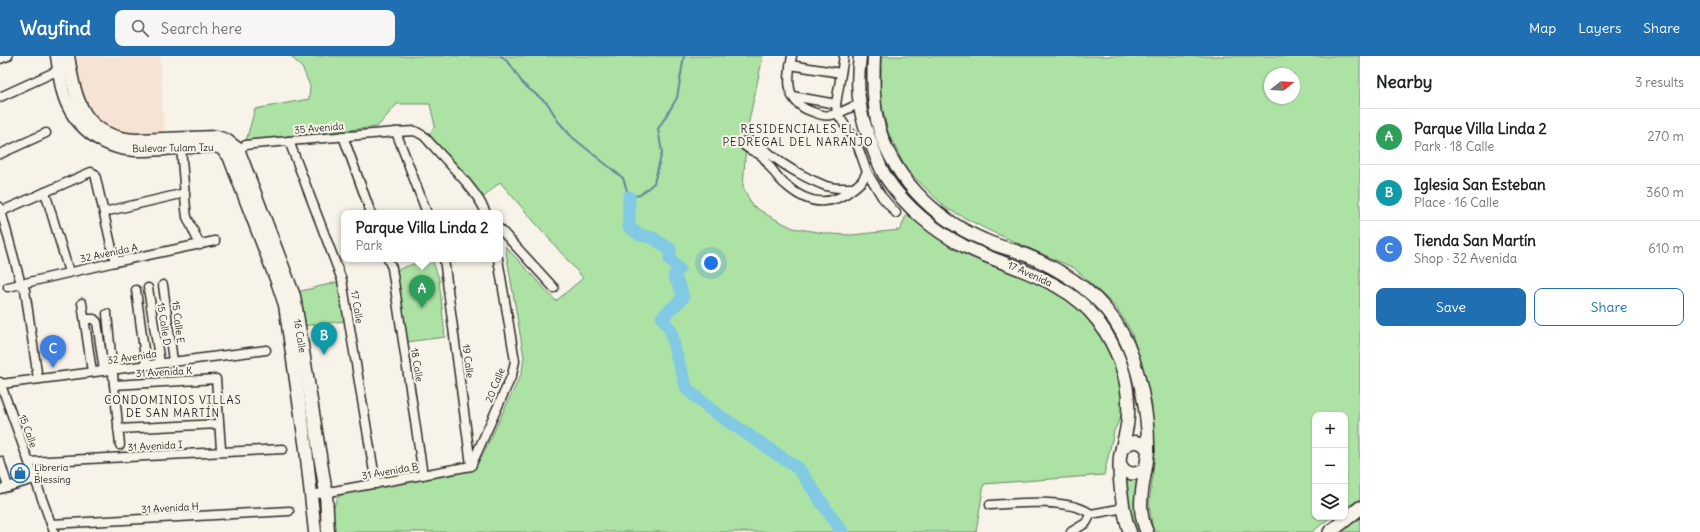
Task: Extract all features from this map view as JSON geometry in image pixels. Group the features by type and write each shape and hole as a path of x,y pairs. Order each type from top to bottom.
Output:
{"main road":[{"name":"Bulevar Tulam Tzu","path":"57,56 63,92 68,106 84,129 95,137 109,144 134,150 215,146 231,152"},
{"name":"Bulevar Tulam Tzu","path":"68,56 72,86 78,103 85,115 106,133 128,140 218,137 226,140 231,152"},
{"name":"17 Avenida","path":"860,56 858,75 859,104 875,155 886,178 904,200 922,218 964,246 1036,275 1077,299 1089,310 1111,342 1125,377 1129,415 1120,464 1124,508 1130,532"},
{"name":"17 Avenida","path":"874,56 873,74 877,120 894,162 905,179 943,217 983,240 1017,252 1066,275 1097,300 1110,315 1122,333 1139,378 1147,431 1148,450 1140,499 1144,527 1147,532"},
{"name":"16 Calle","path":"231,152 294,296 326,493 328,532"},
{"name":"16 Calle","path":"231,152 285,305 312,495 315,532"},
{"path":"1122,449 1128,443 1137,441 1145,445 1148,450"},
{"path":"1120,464 1126,472 1130,474 1140,473 1145,469"},
{"path":"1330,532 1360,508"}],"street":[{"path":"0,59 8,56"},
{"path":"792,56 790,65 790,91 795,102 822,116 831,116 859,104"},
{"path":"844,56 836,104 837,113 857,144 867,172 882,197 896,213"},
{"path":"790,65 841,73"},
{"path":"0,97 59,70"},
{"path":"792,96 836,104"},
{"name":"35 Avenida","path":"231,152 246,145 415,131 424,136 466,183 485,210"},
{"path":"396,132 426,210"},
{"path":"0,154 46,133"},
{"path":"343,136 370,210"},
{"path":"854,188 838,188 820,183 775,158 754,142 748,140 746,141 745,146 762,156 786,186 802,197 818,202 835,200 846,195 854,188 862,181 867,172"},
{"name":"17 Calle","path":"289,141 342,280 376,484"},
{"path":"181,147 187,217 200,244"},
{"path":"38,379 25,290 21,284 1,209 93,172 95,174 115,262"},
{"path":"45,192 68,272"},
{"path":"104,212 185,193"},
{"path":"503,232 554,288"},
{"name":"32 Avenida A","path":"8,287 68,272 215,241"},
{"name":"18 Calle","path":"389,262 392,268 423,475"},
{"name":"19 Calle","path":"444,262 471,466"},
{"name":"20 Calle","path":"471,466 512,374 515,361 498,262"},
{"name":"15 Calle E","path":"163,285 173,361"},
{"name":"15 Calle D","path":"148,288 160,363"},
{"path":"136,290 146,365"},
{"path":"82,303 92,372"},
{"path":"108,314 109,370"},
{"path":"85,319 94,319 97,322 114,385 120,444"},
{"name":"32 Avenida","path":"0,383 266,350"},
{"name":"31 Avenida K","path":"114,385 216,379 219,424"},
{"name":"15 Calle","path":"0,383 53,528"},
{"path":"118,429 219,424 221,449"},
{"name":"31 Avenida I","path":"29,462 283,449"},
{"path":"0,461 8,487"},
{"name":"31 Avenida B","path":"312,495 471,466"},
{"path":"0,489 35,479"},
{"path":"990,505 1022,503 1056,504 1084,509 1091,514 1124,508"},
{"name":"31 Avenida H","path":"53,528 289,511"},
{"path":"1071,532 1086,523 1091,514"}],"shaded area":[{"path":"73,56 160,56 164,134 129,135 110,130 94,119 80,95"}],"green space":[{"path":"291,56 763,56 747,130 743,187 752,205 769,216 793,228 830,234 851,235 900,230 907,213 937,236 1066,293 1096,322 1114,353 1123,389 1122,414 1114,431 1104,475 984,484 976,532 328,532 328,521 338,497 351,488 469,469 483,455 522,372 524,357 505,246 556,301 583,278 500,182 484,197 427,136 435,126 430,104 397,104 377,127 246,141 255,109 309,99 310,86 303,69"},
{"path":"882,56 1360,56 1360,499 1348,506 1348,412 1312,412 1312,520 1327,520 1312,532 1153,532 1149,504 1153,474 1151,409 1145,376 1131,331 1116,307 1074,268 988,230 946,208 906,169 888,132 880,98"},
{"path":"419,262 433,262 439,279 445,337 406,342 397,270"},
{"path":"338,282 345,321 302,326 297,292"},
{"path":"1138,478 1135,512 1141,532 1136,532 1132,519 1126,479"},
{"path":"1360,518 1360,532 1340,532"}],"waterway":[{"path":"501,56 510,64 523,84 548,104 558,121 572,137 623,178 629,197 640,195 654,183 662,152 658,129 677,98 684,56"},
{"path":"629,197 629,227 640,235 653,238 670,249 670,260 679,269 674,276 681,289 683,298 662,317 671,331 675,351 687,389 710,409 799,469 842,532"}],"place":[{"name":"Parque Villa Linda 2","path":"422,308"},
{"name":"Iglesia San Esteban","path":"324,355"},
{"name":"Tienda San Martín","path":"53,368"},
{"name":"Librería Blessing","path":"20,473"}],"district":[{"name":"RESIDENCIALES EL PEDREGAL DEL NARANJO","path":"798,135"},
{"name":"CONDOMINIOS VILLAS DE SAN MARTÍN","path":"173,406"}]}
